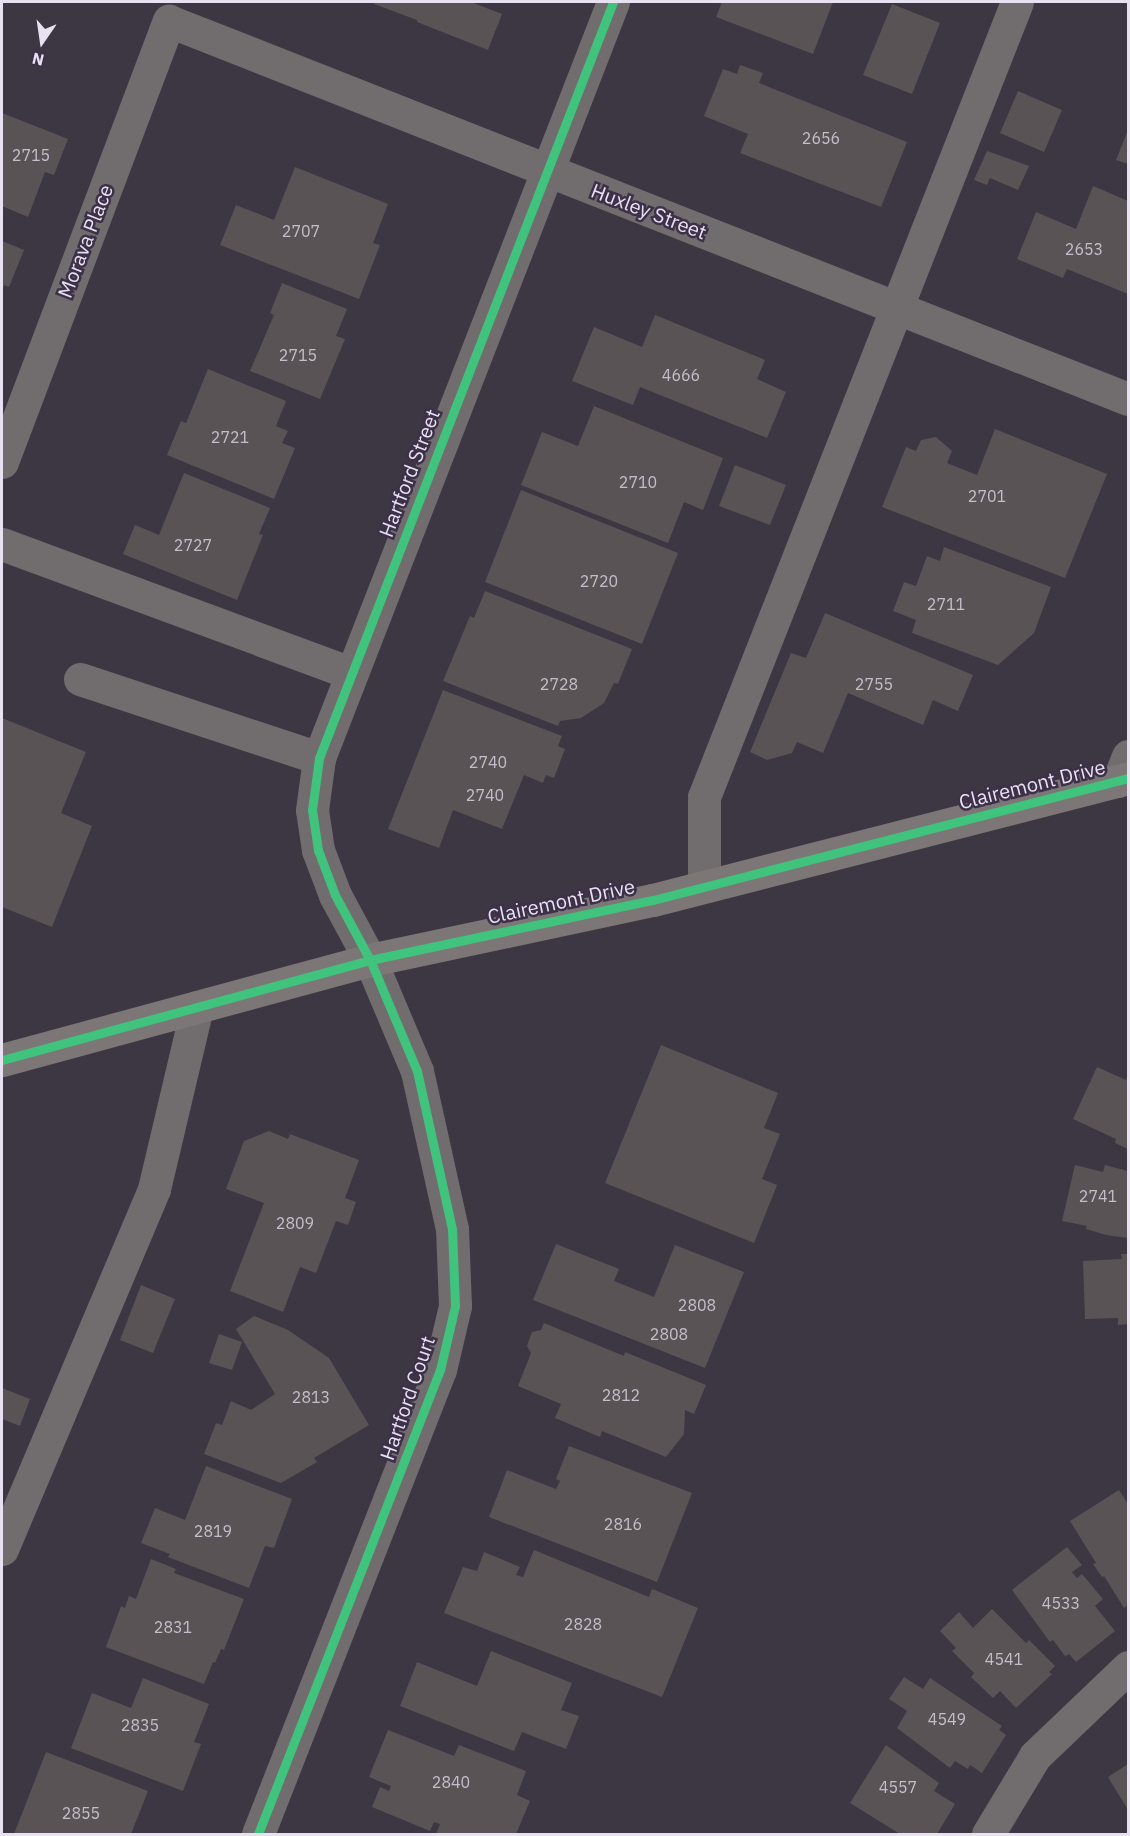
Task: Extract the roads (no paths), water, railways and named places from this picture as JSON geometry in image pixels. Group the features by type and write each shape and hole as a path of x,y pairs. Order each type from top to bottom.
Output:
{"main road":[{"name":"Clairemont Drive","path":"2,1060 370,960 704,886 1125,772"}],"street":[{"name":"Hartford Street","path":"370,960 335,895 318,850 312,810 319,758 350,673 613,2"},
{"path":"704,886 704,797 1017,2"},
{"name":"Huxley Street","path":"169,21 1128,399"},
{"name":"Morava Place","path":"2,462 169,21"},
{"path":"2,544 350,673"},
{"path":"80,679 319,758"},
{"name":"Hartford Court","path":"258,1834 440,1370 455,1306 452,1228 417,1071 370,960"},
{"path":"2,1549 154,1188 197,1007"},
{"path":"988,1834 1035,1756 1128,1667"}]}
